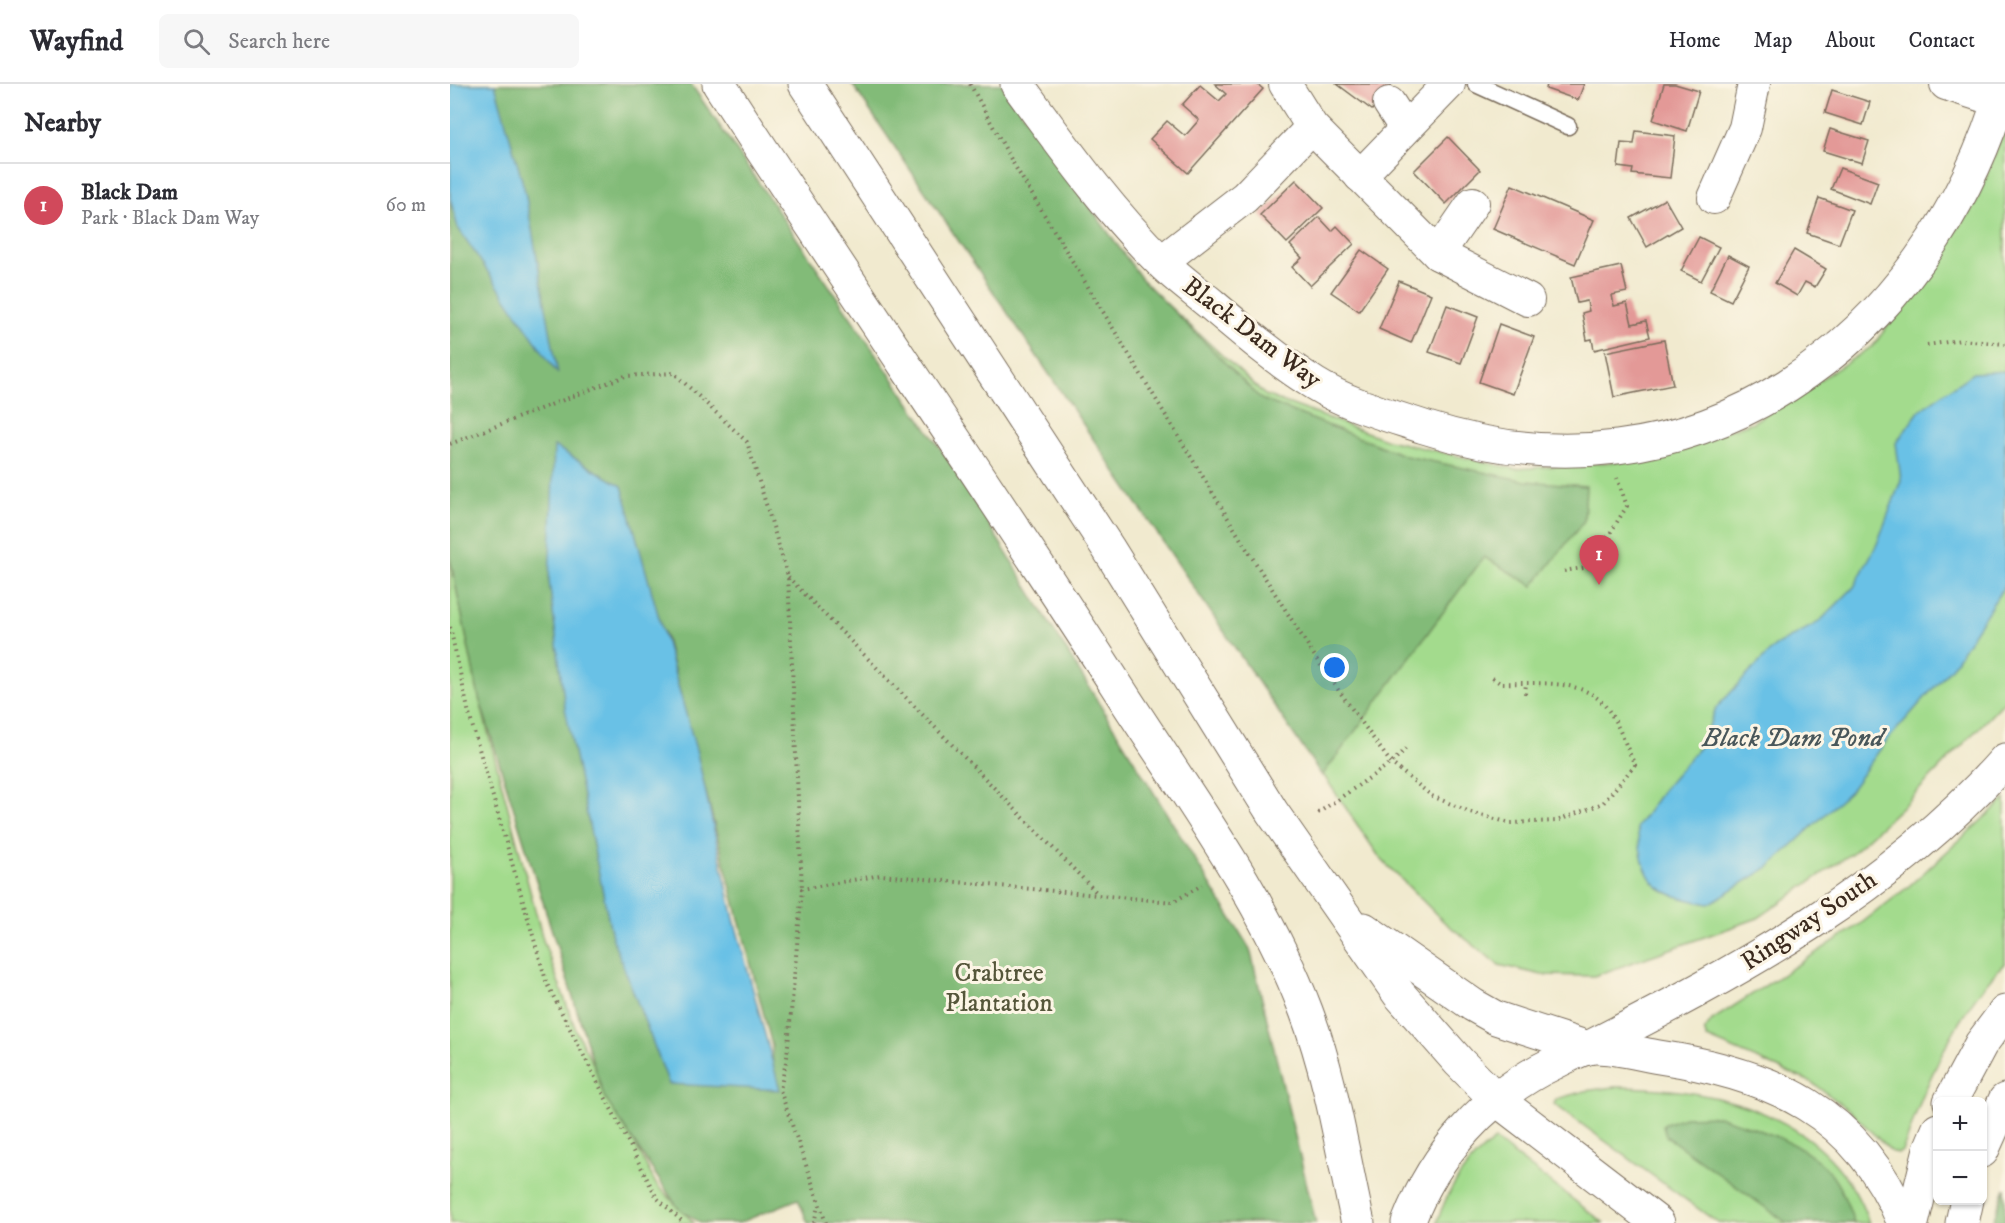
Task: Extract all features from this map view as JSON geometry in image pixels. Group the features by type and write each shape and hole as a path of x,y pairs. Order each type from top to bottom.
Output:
{"main road":[{"path":"718,84 1033,556 1252,897 1289,969 1318,1045 1330,1084 1358,1223"},
{"path":"805,84 1108,548 1272,812 1399,994 1459,1062 1496,1099 1658,1223"},
{"name":"Black Dam Way","path":"1017,84 1076,164 1161,262 1245,333 1316,385 1381,413 1452,436 1530,451 1568,452 1619,448 1695,429 1751,406 1811,371 1860,330 1914,270 1961,196 2001,92"},
{"name":"Ringway South","path":"1408,1223 1441,1157 1496,1099 1523,1078 1588,1048 1745,966 1825,915 1929,834 2005,760"},
{"path":"1346,915 1447,987 1496,1018 1588,1048 1726,1069 1784,1091 1824,1117 1856,1145 1888,1187 1904,1223"},
{"path":"1952,1097 1981,1044 2005,1012"},
{"path":"1987,1142 2005,1100"},
{"path":"1912,1223 1933,1142"},
{"path":"1962,1223 1966,1205"}],"street":[{"path":"1285,84 1312,127 1438,254 1528,300"},
{"path":"1360,176 1397,115 1449,84"},
{"path":"1714,198 1745,128 1754,84"},
{"path":"1946,84 2001,92"},
{"path":"1161,262 1245,197 1312,127"},
{"path":"1745,128 1750,159"},
{"path":"1438,254 1473,203"}],"lane":[{"path":"1476,84 1568,126"}],"path":[{"path":"970,84 1013,163 1243,543 1319,663 1391,763 1432,796 1470,812 1510,823 1557,821 1603,803 1635,765 1610,716 1597,697 1572,686 1500,683 1491,677"},
{"path":"1927,345 1961,340 2005,344"},
{"path":"450,444 625,376 674,373 747,441 788,576 802,889 788,1057 780,1090 807,1163 818,1206 826,1223"},
{"path":"1564,571 1589,567 1627,506 1615,474"},
{"path":"788,576 1098,894"},
{"path":"450,627 469,714 548,984 657,1198 684,1223"},
{"path":"1526,683 1526,694"},
{"path":"1318,813 1391,763 1406,749"},
{"path":"802,889 881,875 1173,902 1202,885"},
{"path":"814,1223 818,1206"}],"green space":[{"name":"Crabtree Plantation","path":"450,84 691,84 956,471 1250,949 1316,1223 808,1223 798,1199 739,1223 700,1223 678,1208 604,1097 479,698 450,558","holes":["664,631 772,1046 774,1090"]},
{"path":"852,84 1067,187 1144,283 1265,395 1388,440 1515,469 1641,460 1753,422 1873,346 1975,205 2005,128 2005,701 1906,803 1852,853 1758,918 1594,976 1542,975 1499,965 1443,921 1380,858"},
{"path":"852,84 1002,84 1141,278 1261,399 1406,456 1526,481 1586,486 1584,521 1533,586 1484,557 1322,776"},
{"path":"450,558 479,698 543,940 577,1033 656,1184 694,1223 450,1223"},
{"path":"2005,799 2005,963 1978,995 1954,1031 1926,1089 1902,1151 1892,1152 1849,1110 1811,1082 1707,1038 1704,1031 1712,1020 1859,925 1909,886"},
{"path":"1613,1087 1652,1088 1692,1093 1730,1101 1766,1114 1799,1132 1828,1156 1851,1186 1869,1223 1718,1223 1554,1104 1556,1099 1585,1091"},
{"path":"1718,1116 1774,1135 1813,1157 1834,1178 1846,1200 1854,1223 1787,1223 1666,1136 1663,1125 1684,1117"},
{"path":"1495,1140 1604,1223 1437,1223 1446,1199 1459,1177 1476,1156"},
{"path":"2005,1188 2005,1223 1992,1223"}],"water":[{"path":"450,84 495,84 525,191 558,374 458,228 450,198"},
{"name":"Black Dam Pond","path":"2005,371 2005,585 1952,667 1884,744 1850,791 1769,867 1709,904 1675,896 1663,890 1654,883 1643,862 1637,827 1662,791 1702,744 1716,708 1775,646 1819,622 1854,587 1877,544 1901,480 1896,443 1920,410 1973,373"},
{"path":"554,446 622,486 697,753 734,919 780,1090 669,1084 612,937 565,708 549,581"}],"building":[{"path":"1215,84 1257,84 1263,89 1188,173 1150,139 1167,121 1185,136 1199,120 1182,105 1200,85 1219,101 1226,94"},
{"path":"1337,84 1392,84 1372,110"},
{"path":"1547,84 1584,84 1578,100 1546,89"},
{"path":"1664,84 1675,84 1699,91 1687,131 1653,120"},
{"path":"1832,90 1870,102 1863,125 1825,113"},
{"path":"1830,129 1869,141 1862,163 1823,151"},
{"path":"1636,131 1675,136 1670,178 1632,174 1633,169 1618,167 1621,143 1634,144"},
{"path":"1448,137 1480,170 1446,204 1414,171"},
{"path":"1840,168 1878,182 1870,204 1831,189"},
{"path":"1296,180 1323,208 1287,243 1260,215"},
{"path":"1512,185 1594,220 1575,264 1493,229"},
{"path":"1819,198 1852,210 1839,244 1807,233"},
{"path":"1665,199 1681,227 1647,247 1631,218"},
{"path":"1319,217 1332,231 1337,226 1354,244 1310,286 1292,267 1302,258 1290,245"},
{"path":"1699,237 1719,247 1701,281 1681,271"},
{"path":"1361,250 1388,269 1359,311 1331,292"},
{"path":"1794,250 1826,269 1815,287 1805,282 1797,296 1775,283"},
{"path":"1728,255 1749,266 1731,301 1710,291"},
{"path":"1621,266 1627,292 1612,295 1614,306 1627,303 1632,324 1646,321 1650,337 1594,350 1592,339 1587,340 1582,313 1589,311 1587,301 1577,303 1571,277"},
{"path":"1399,281 1431,294 1411,343 1379,329"},
{"path":"1447,305 1478,317 1461,363 1429,352"},
{"path":"1499,324 1534,337 1513,394 1479,382"},
{"path":"1664,340 1673,385 1614,397 1605,352"}],"place":[{"name":"Black Dam","path":"1599,585"}]}
